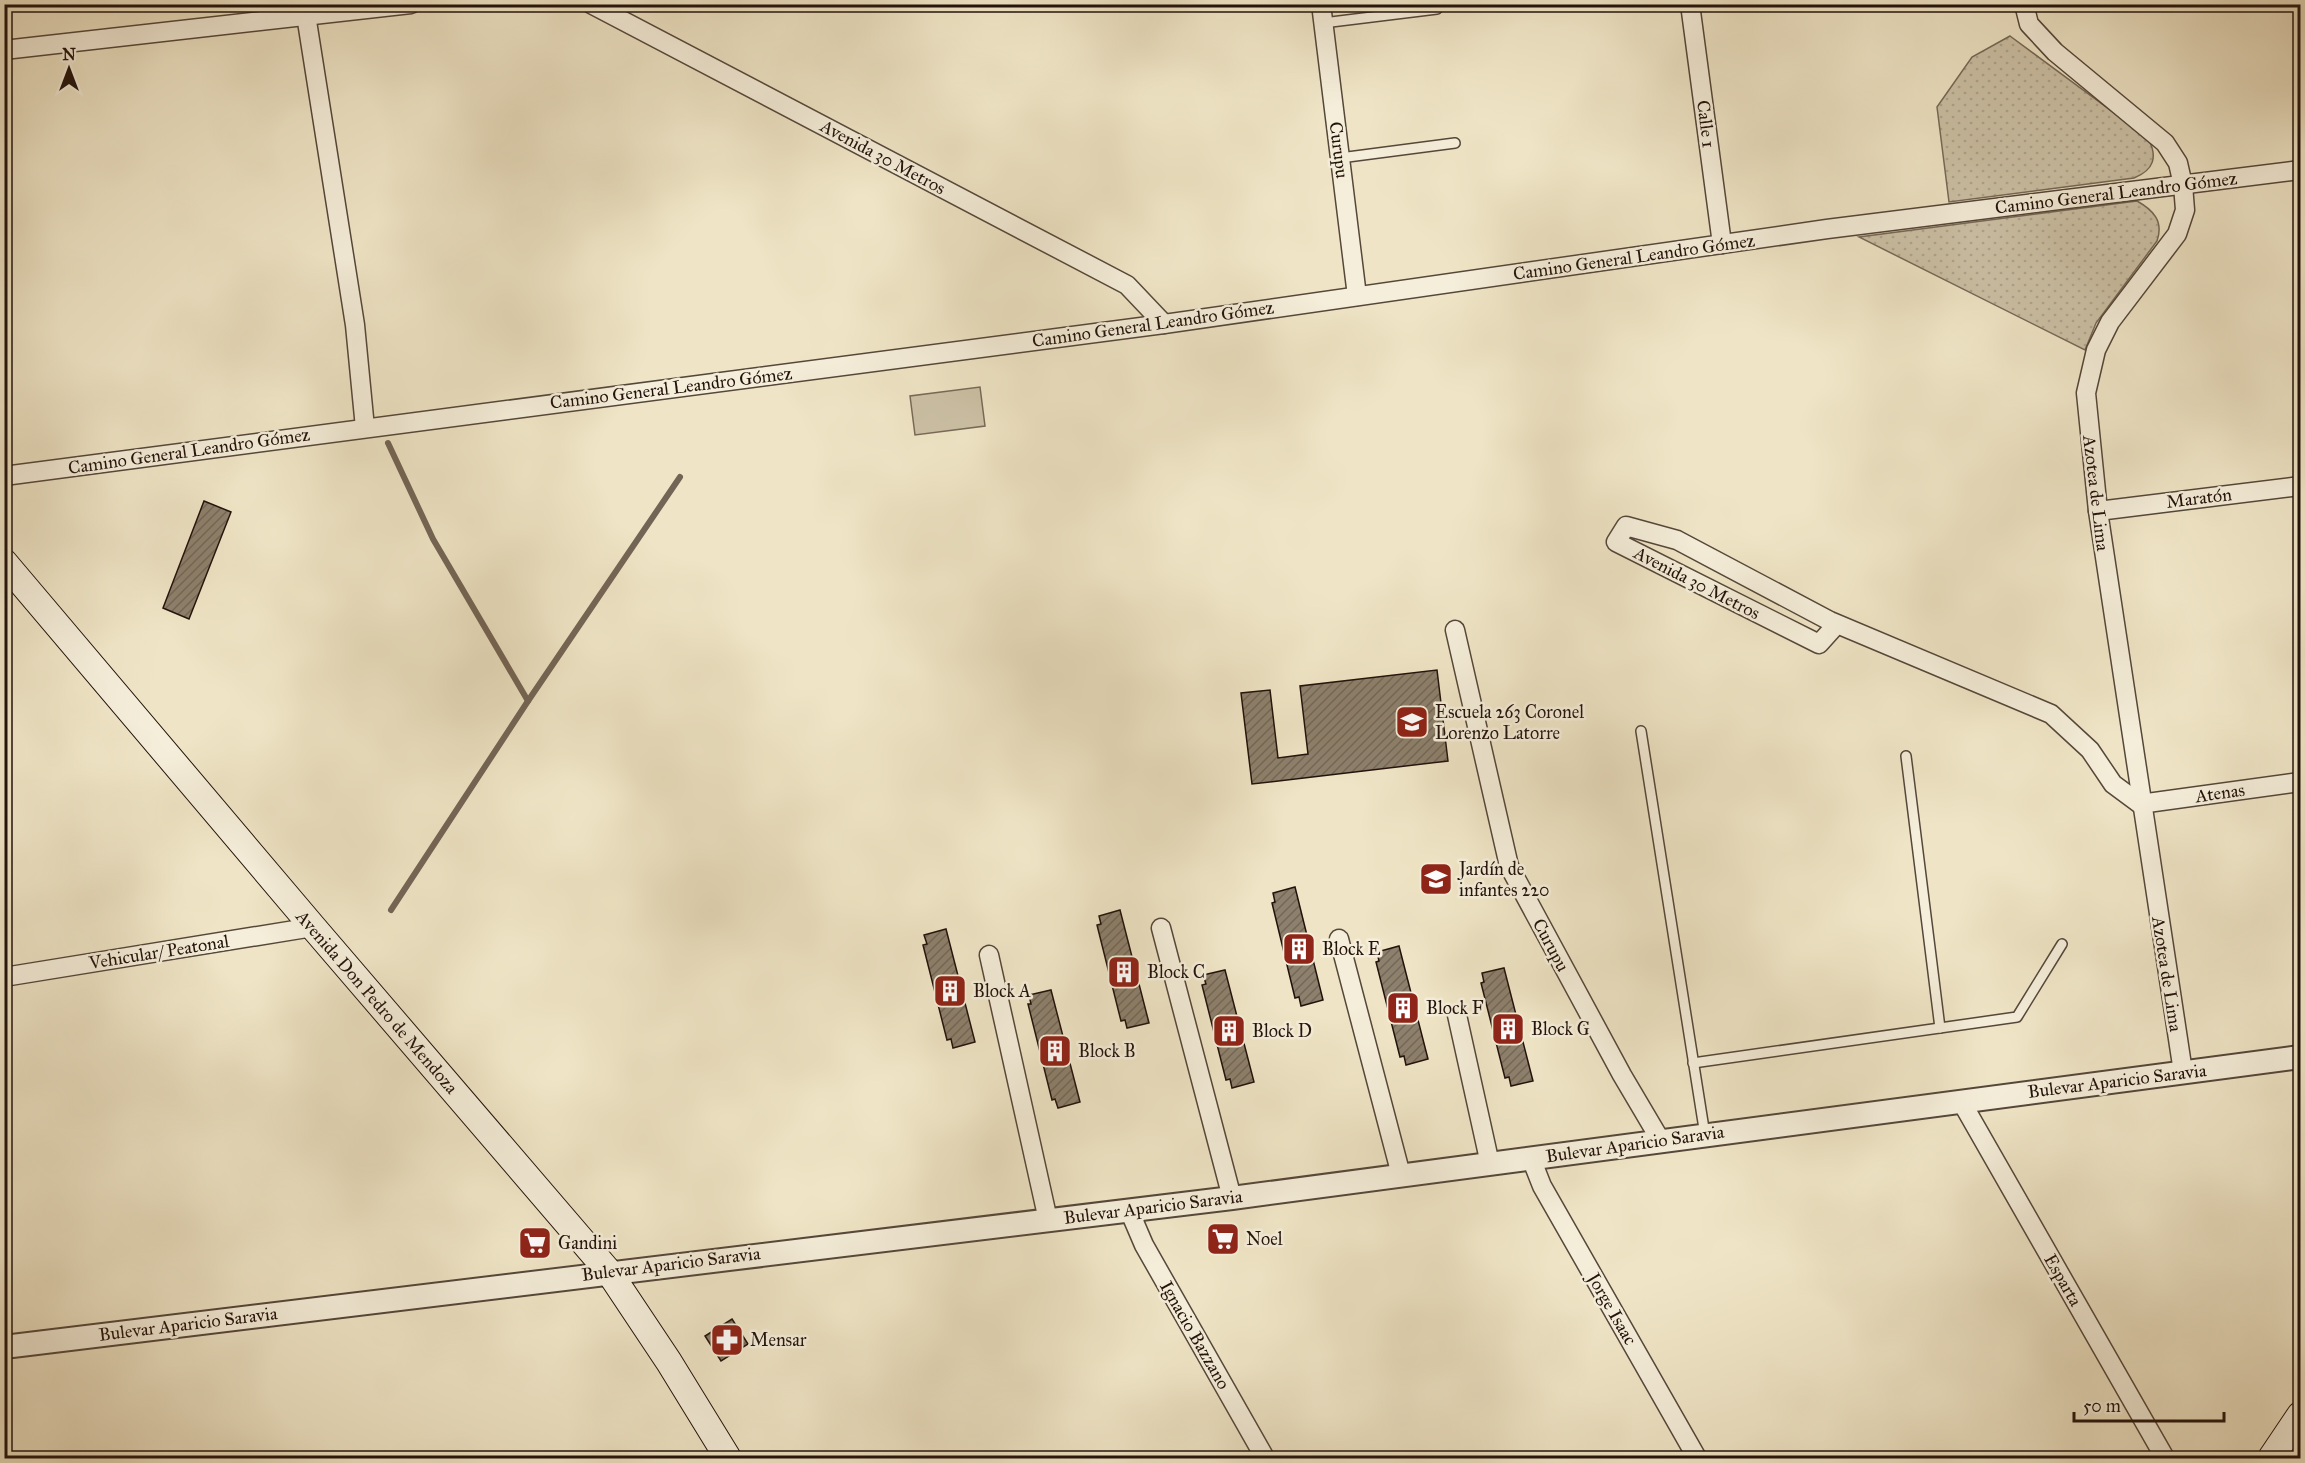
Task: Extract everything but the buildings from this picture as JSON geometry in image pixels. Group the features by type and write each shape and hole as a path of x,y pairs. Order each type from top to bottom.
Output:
{"main road":[{"name":"Avenida Don Pedro de Mendoza","path":"4,562 609,1272 669,1362 728,1458"},
{"path":"2271,1458 2301,1415"}],"street":[{"path":"4,50 411,4"},
{"name":"Avenida 30 Metros","path":"591,4 1127,285 1164,324"},
{"name":"Curupu","path":"1321,4 1357,296"},
{"name":"Calle 1","path":"1690,4 1722,244"},
{"name":"Azotea de Lima","path":"2024,4 2029,24 2055,52 2165,143 2178,163 2183,185 2185,210 2177,234 2110,322 2096,350 2086,393 2086,419 2098,511 2140,804 2183,1072"},
{"path":"306,15 355,325 365,428"},
{"name":"Camino General Leandro Gómez","path":"4,476 1164,324 1722,244 2301,170"},
{"name":"Maratón","path":"2098,511 2301,486"},
{"name":"Avenida 30 Metros","path":"1837,624 1819,644 1616,542 1626,526 1677,540 1837,624 2051,714 2090,750 2113,784 2140,804"},
{"name":"Curupu","path":"1455,630 1509,866 1622,1075 1661,1141"},
{"name":"Atenas","path":"2140,804 2301,782"},
{"name":"Vehicular/ Peatonal","path":"4,977 313,927"},
{"path":"1161,928 1232,1198"},
{"path":"1339,939 1401,1175"},
{"path":"989,955 1048,1220"},
{"path":"1457,1015 1490,1164"},
{"name":"Bulevar Aparicio Saravia","path":"4,1347 1232,1198 2301,1057"},
{"name":"Esparta","path":"1961,1101 2165,1458"},
{"name":"Jorge Isaac","path":"1531,1158 1542,1186 1697,1458"},
{"name":"Ignacio Bazzano","path":"1129,1210 1144,1245 1265,1458"}],"lane":[{"path":"1323,23 1437,9"},
{"path":"1340,158 1455,142"},
{"path":"1641,731 1705,1135"},
{"path":"1906,756 1940,1028"},
{"path":"1693,1063 2017,1017 2062,944"}],"shaded area":[{"path":"2010,36 2148,138 2153,151 2150,167 2134,178 1949,202 1937,107 1972,57"},
{"path":"2137,201 2156,217 2159,228 2157,241 2096,323 2085,350 1859,237"},
{"path":"980,387 985,426 915,435 910,396"}],"waterway":[{"path":"388,443 433,539 528,701"},
{"path":"391,910 528,701 680,477"}],"place":[{"name":"Escuela 263 Coronel Lorenzo Latorre","path":"1412,722"},
{"name":"Jardín de infantes 220","path":"1436,879"},
{"name":"Block E","path":"1299,949"},
{"name":"Block C","path":"1124,972"},
{"name":"Block A","path":"950,991"},
{"name":"Block F","path":"1403,1008"},
{"name":"Block G","path":"1508,1029"},
{"name":"Block D","path":"1229,1031"},
{"name":"Block B","path":"1055,1051"},
{"name":"Noel","path":"1223,1239"},
{"name":"Gandini","path":"535,1243"},
{"name":"Mensar","path":"727,1340"}]}
